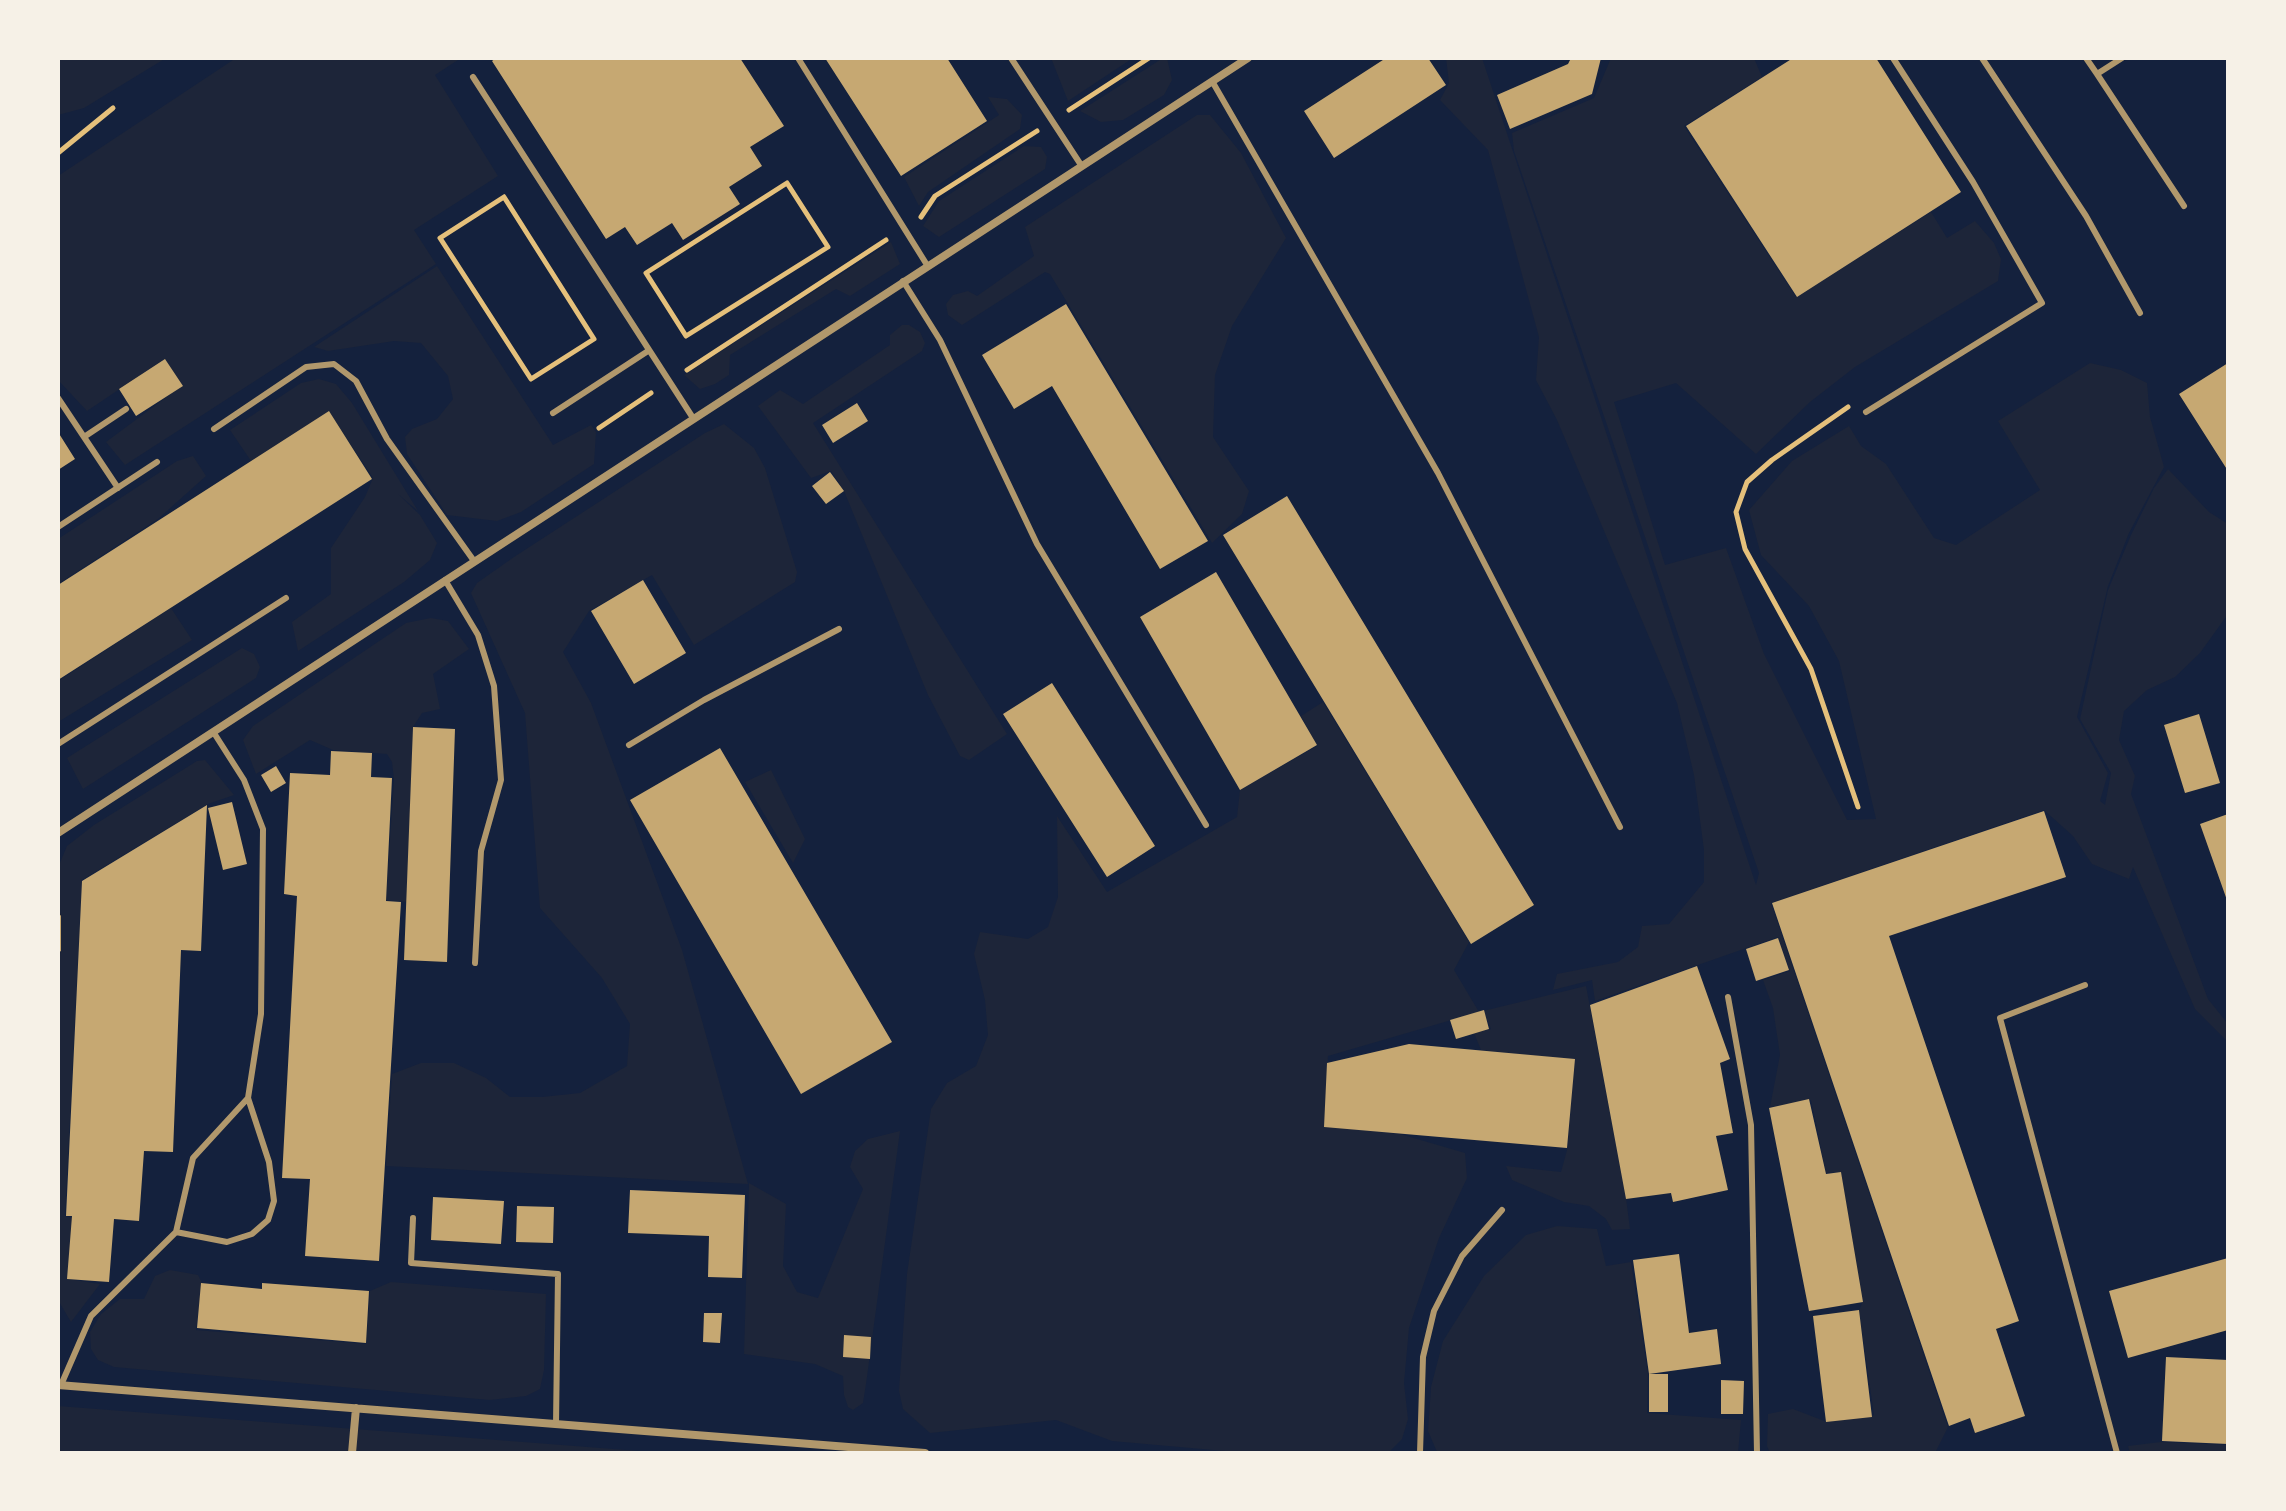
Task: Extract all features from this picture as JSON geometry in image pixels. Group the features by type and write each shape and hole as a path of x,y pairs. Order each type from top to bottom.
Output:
{"street":[{"path":"58,833 1248,58"},
{"path":"59,1385 925,1453"},
{"path":"352,1453 356,1408"}],"lane":[{"path":"798,58 927,265"},
{"path":"1011,58 1081,165"},
{"path":"1866,412 2042,303 1973,182 1893,58"},
{"path":"1982,58 2086,216 2140,313"},
{"path":"2086,58 2184,206"},
{"path":"2097,74 2122,58"},
{"path":"473,77 693,418"},
{"path":"1212,81 1438,473 1620,827"},
{"path":"903,281 940,340 1037,544 1206,825"},
{"path":"553,413 648,351"},
{"path":"214,429 306,367 334,364 356,381 387,439 474,561"},
{"path":"58,398 118,488"},
{"path":"84,437 126,409"},
{"path":"58,527 157,462"},
{"path":"445,580 478,635 494,686 501,780 481,851 475,963"},
{"path":"58,744 286,598"},
{"path":"629,745 704,700 839,629"},
{"path":"176,1232 227,1242 252,1234 268,1220 274,1201 269,1162 248,1098 261,1014 263,829 244,780 214,733"},
{"path":"2085,985 2000,1018 2117,1453"},
{"path":"1728,997 1751,1125 1757,1453"},
{"path":"59,1385 91,1316 176,1232 193,1158 248,1098"},
{"path":"1420,1453 1423,1357 1434,1311 1462,1256 1502,1210"},
{"path":"413,1218 411,1263 558,1274 556,1424"},
{"path":"58,1374 59,1385"}],"path":[{"path":"599,428 920,218 935,196 1149,58"},
{"path":"58,153 113,108"},
{"path":"787,183 828,247 686,336 646,273 787,183"},
{"path":"504,197 594,339 531,379 440,238 504,197"},
{"path":"1858,807 1811,669 1745,549 1736,512 1747,482 1772,460 1838,410 1850,406 1866,412"}],"shaded area":[{"path":"58,58 166,58 84,108 58,115"},
{"path":"236,58 461,58 435,75 498,176 414,230 436,264 125,465 106,442 180,387 163,360 87,411 58,380 58,176"},
{"path":"1051,58 1133,58 1068,101"},
{"path":"1167,58 1172,80 1164,95 1123,120 1101,122 1080,111"},
{"path":"1446,58 1482,58 1756,885 1759,873 1514,151 1512,133 1594,98 1611,58 1754,58 1762,77 1684,126 1796,297 1931,212 1947,238 1975,221 1994,243 2001,259 1998,281 1855,367 1810,402 1756,454 1676,383 1614,402 1665,565 1726,548 1764,654 1847,820 1876,819 1839,661 1809,606 1761,555 1749,510 1792,461 1849,426 1861,446 1886,464 1934,538 1956,545 2040,490 1998,421 2090,363 2121,370 2147,383 2150,417 2164,467 2129,533 2108,586 2077,717 2108,773 2100,801 2105,805 2111,773 2080,719 2108,590 2131,535 2154,488 2168,469 2209,512 2228,524 2228,614 2200,653 2175,677 2147,690 2124,711 2119,740 2135,776 2131,794 2208,999 2228,1024 2228,1042 2195,1009 2133,867 2129,879 2092,864 2073,836 2044,810 1771,903 1948,1427 1935,1453 1770,1453 1767,1446 1768,1414 1793,1409 1827,1422 1874,1415 1859,1311 1862,1303 1841,1172 1826,1173 1811,1100 1770,1107 1780,1055 1773,1008 1763,980 1790,971 1778,937 1595,1001 1592,980 1553,990 1557,974 1618,962 1638,947 1642,926 1669,924 1704,882 1704,850 1694,775 1677,703 1557,420 1536,380 1539,337 1488,150 1440,100 1449,83"},
{"path":"988,97 1007,99 1022,115 1020,129 928,192 919,206 904,177 999,115"},
{"path":"1197,115 1210,115 1241,153 1286,238 1232,326 1215,375 1213,437 1249,491 1242,514 1212,543 1050,274 1045,272 962,325 948,315 946,304 953,295 968,291 977,296 1034,256 1025,227"},
{"path":"1024,146 1041,147 1047,157 1045,169 939,237 923,226 939,201"},
{"path":"891,242 900,264 850,296 836,289 730,355 729,375 715,384 700,389 684,375"},
{"path":"437,266 553,445 591,425 596,432 594,464 521,512 497,521 447,515 407,454 405,437 412,429 437,419 453,399 448,376 421,343 394,341 328,351 314,347"},
{"path":"902,325 909,325 920,332 925,343 922,351 813,423 1007,734 969,760 960,756 928,695 844,491 831,471 811,478 758,406 780,390 803,404 890,345 890,335"},
{"path":"319,379 336,384 352,403 418,511 398,494 420,515 437,543 430,560 404,582 298,651 292,622 331,594 331,548 365,497 373,478 329,412 251,461 230,430 301,383"},
{"path":"724,424 754,448 765,468 797,572 795,582 694,645 652,575 589,611 563,652 591,703 682,950 748,1184 386,1166 392,1074 421,1063 454,1063 486,1078 510,1097 542,1097 580,1093 627,1066 630,1024 602,978 540,908 525,713 471,593 477,583 514,557 705,433"},
{"path":"193,456 206,476 158,519 58,584 58,539 177,461"},
{"path":"171,608 192,640 58,722 58,681"},
{"path":"431,618 448,621 469,649 433,674 440,709 422,713 413,727 407,902 386,900 394,780 392,762 387,754 333,750 310,740 256,774 243,740 253,726 406,623"},
{"path":"242,648 254,654 260,667 256,678 83,789 67,758"},
{"path":"1323,702 1469,942 1454,970 1479,1012 1328,1056 1324,1126 1400,1134 1465,1153 1467,1178 1439,1238 1409,1328 1404,1383 1408,1419 1402,1439 1388,1453 1247,1453 1112,1441 1056,1420 930,1433 903,1409 899,1391 907,1274 931,1109 947,1083 976,1066 988,1035 985,1000 974,954 980,932 1028,939 1048,927 1058,897 1057,816 1107,892 1237,817 1240,790 1317,746 1301,716"},
{"path":"205,760 234,795 208,804 82,880 65,1216 73,1218 68,1279 100,1284 71,1322 58,1300 59,865 67,846 94,825 197,761"},
{"path":"771,770 805,839 793,863 745,782"},
{"path":"1586,986 1630,1229 1612,1230 1606,1219 1589,1206 1564,1202 1512,1180 1506,1166 1561,1172 1567,1150 1575,1060 1481,1050 1474,1033 1491,1029 1483,1011"},
{"path":"900,1131 863,1403 853,1410 848,1407 844,1395 843,1376 815,1364 744,1354 749,1183 786,1204 783,1266 797,1292 818,1298 863,1189 850,1167 855,1151 868,1139"},
{"path":"1557,1226 1597,1229 1606,1266 1631,1262 1648,1374 1647,1413 1741,1420 1738,1453 1437,1452 1428,1431 1431,1387 1443,1341 1484,1276 1526,1235"},
{"path":"170,1270 198,1275 202,1283 196,1330 366,1344 370,1291 391,1282 546,1294 544,1370 540,1389 526,1396 490,1400 114,1367 98,1360 91,1349 90,1332 101,1314 120,1299 144,1299 155,1276"},
{"path":"58,1406 665,1453 58,1453"},
{"path":"2161,1442 2228,1445 2228,1453 2130,1453 2128,1446"}],"building":[{"path":"496,58 740,58 784,126 750,147 762,166 729,187 740,204 683,240 672,223 637,245 625,227 606,239 492,61"},
{"path":"825,58 947,58 987,121 901,176"},
{"path":"1386,58 1428,58 1446,85 1334,158 1304,111"},
{"path":"1571,58 1601,58 1592,94 1510,129 1497,95 1568,64"},
{"path":"1793,58 1876,58 1961,192 1797,297 1686,126"},
{"path":"1066,304 1208,541 1160,569 1052,386 1014,409 982,355"},
{"path":"165,359 183,386 136,416 119,389"},
{"path":"2228,363 2228,471 2179,394"},
{"path":"857,403 868,421 833,443 822,425"},
{"path":"329,411 372,479 58,680 58,585"},
{"path":"58,432 75,459 58,470"},
{"path":"830,472 844,491 826,504 812,486"},
{"path":"1287,496 1534,905 1471,944 1223,535"},
{"path":"1216,572 1317,745 1240,790 1140,617"},
{"path":"643,580 686,653 634,684 591,611"},
{"path":"1052,683 1155,846 1107,877 1003,714"},
{"path":"2199,714 2220,783 2185,793 2164,725"},
{"path":"413,727 455,729 447,962 404,960"},
{"path":"720,748 892,1042 801,1094 630,800"},
{"path":"331,751 372,753 371,777 392,778 386,901 401,902 379,1261 305,1256 310,1179 282,1178 297,896 284,894 290,773 330,775"},
{"path":"276,766 286,783 271,792 261,775"},
{"path":"232,802 247,864 223,870 208,808"},
{"path":"207,805 201,951 181,950 173,1152 144,1151 139,1221 114,1219 109,1282 67,1279 72,1216 66,1216 82,881"},
{"path":"2044,811 2066,877 1889,936 2019,1321 1996,1329 2025,1416 1975,1433 1970,1418 1949,1426 1772,903"},
{"path":"2228,814 2228,903 2200,824"},
{"path":"61,915 61,951 58,953 58,917"},
{"path":"1778,938 1789,970 1756,981 1746,949"},
{"path":"1697,966 1730,1059 1720,1063 1733,1133 1716,1136 1728,1190 1673,1202 1671,1193 1626,1199 1590,1005"},
{"path":"1484,1010 1489,1029 1456,1039 1450,1020"},
{"path":"1409,1044 1575,1059 1567,1148 1324,1127 1327,1063"},
{"path":"1809,1099 1826,1174 1841,1172 1863,1302 1809,1311 1769,1108"},
{"path":"630,1190 745,1195 742,1278 708,1277 709,1236 628,1233"},
{"path":"433,1197 504,1201 501,1244 431,1240"},
{"path":"517,1206 554,1207 553,1243 516,1242"},
{"path":"1679,1254 1689,1333 1717,1329 1721,1364 1649,1374 1633,1260"},
{"path":"2228,1258 2228,1330 2128,1358 2109,1291"},
{"path":"201,1283 262,1289 262,1283 369,1291 366,1343 197,1328"},
{"path":"1859,1310 1872,1417 1826,1422 1813,1316"},
{"path":"704,1313 722,1313 720,1343 703,1342"},
{"path":"844,1335 871,1337 870,1359 843,1357"},
{"path":"2166,1357 2228,1360 2228,1444 2162,1441"},
{"path":"1649,1374 1668,1374 1668,1412 1649,1412"},
{"path":"1721,1380 1744,1381 1743,1414 1721,1414"}]}
